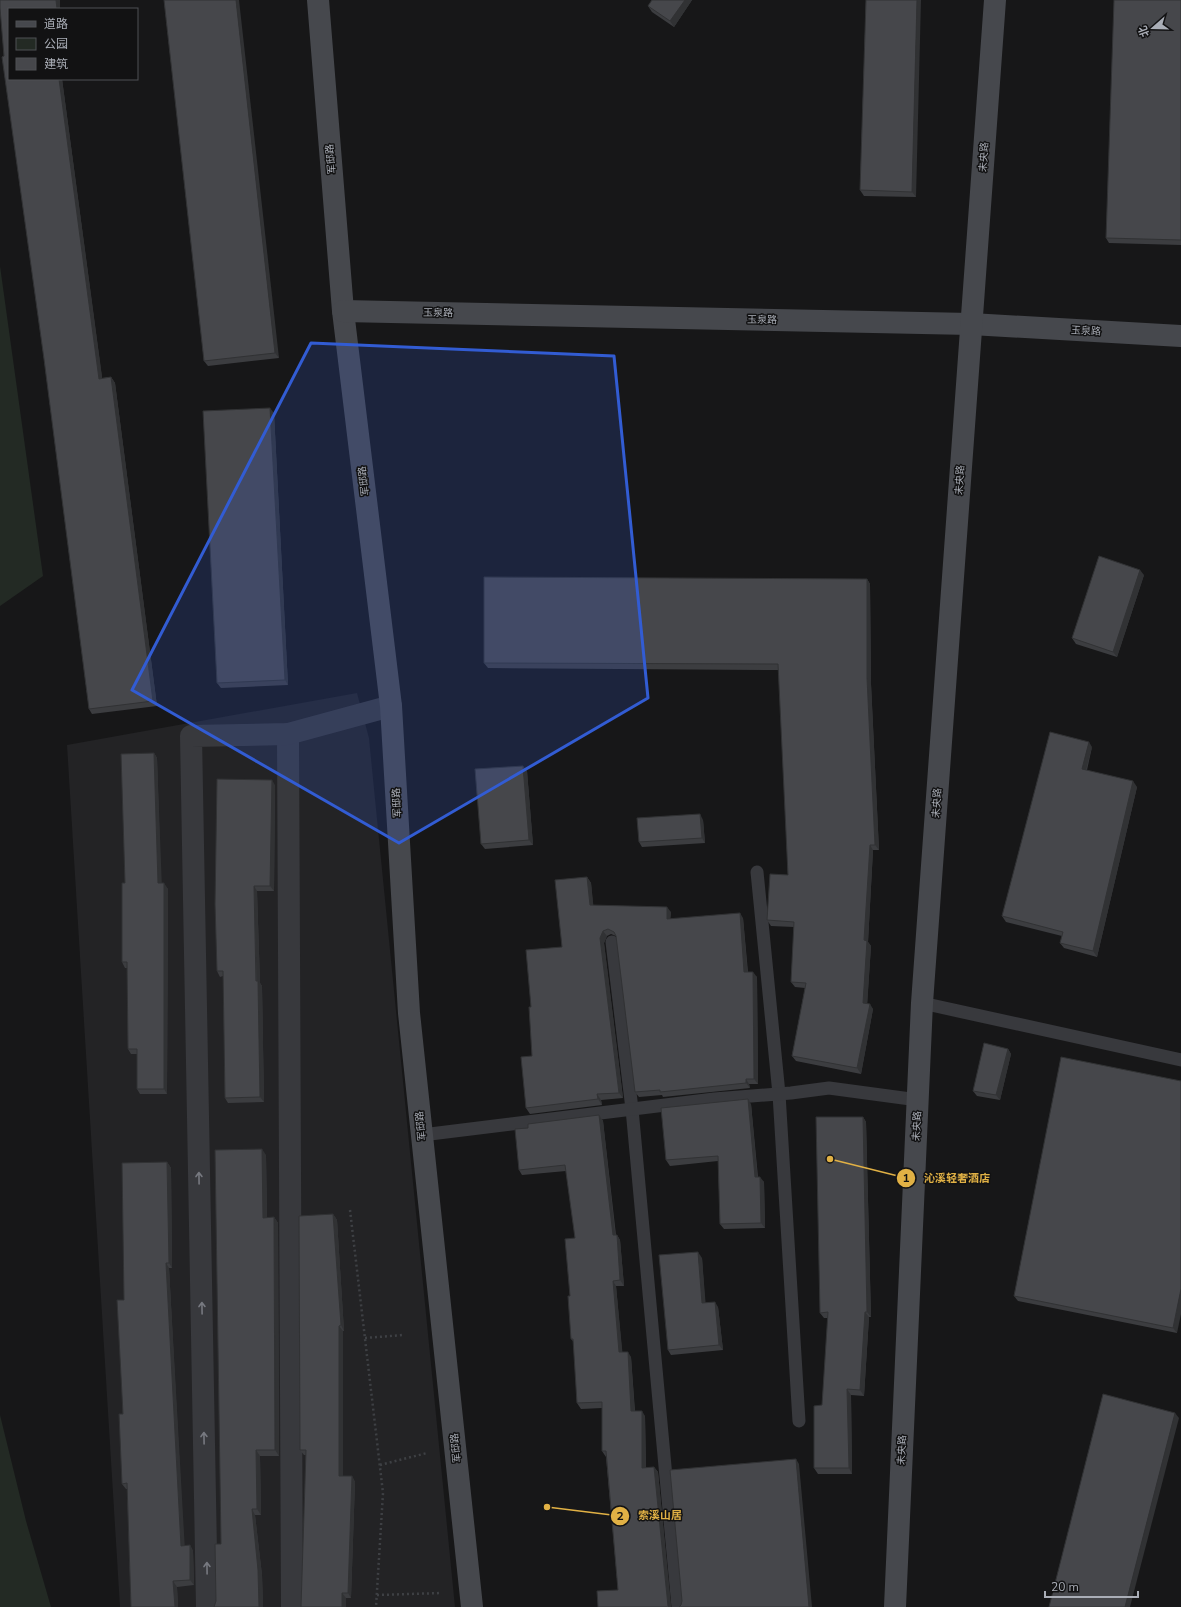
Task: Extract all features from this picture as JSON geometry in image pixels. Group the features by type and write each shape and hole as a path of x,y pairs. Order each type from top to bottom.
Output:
{"street":[{"name":"军邸路","path":"318,0 343,310 391,706 409,1013 472,1600"},
{"name":"未央路","path":"895,1607 922,1003 995,0"},
{"name":"玉泉路","path":"343,310 972,324 1181,336"},
{"path":"207,1607 191,736 288,734 391,706"},
{"path":"288,734 292,1607"}],"lane":[{"path":"757,872 779,1094 799,1421"},
{"path":"612,942 632,1109 678,1607"},
{"path":"922,1003 1181,1060"},
{"path":"422,1135 714,1099 779,1094 829,1088 918,1100"}],"path":[{"path":"350,1210 383,1493 376,1607"},
{"path":"365,1338 403,1335"},
{"path":"380,1464 428,1453"},
{"path":"377,1595 472,1600"}],"highlighted area":[{"path":"311,343 614,356 648,698 399,843 132,690"}],"shaded area":[{"path":"357,693 369,738 455,1607 120,1607 67,745"}],"green space":[{"path":"0,266 43,576 0,606"},
{"path":"0,1415 26,1521 51,1607 0,1607"}],"building":[{"path":"0,0 56,0 57,8 8,8 8,80 59,80 99,379 111,377 153,701 89,709 44,359 2,57 4,56"},
{"path":"164,0 236,0 275,353 204,361"},
{"path":"652,0 685,0 670,21 648,6"},
{"path":"866,0 917,0 912,192 860,190"},
{"path":"1114,0 1181,0 1181,240 1106,238"},
{"path":"270,408 285,680 217,683 203,411"},
{"path":"1099,556 1140,570 1113,652 1072,638"},
{"path":"484,577 867,579 867,678 875,845 870,845 864,940 867,941 863,1003 870,1004 857,1068 792,1056 806,983 791,982 794,922 767,920 770,874 788,875 778,664 484,663"},
{"path":"1050,732 1089,742 1082,769 1133,781 1093,951 1060,943 1063,932 1002,916"},
{"path":"154,753 158,883 164,883 164,1089 137,1089 137,1049 128,1049 127,962 122,962 122,883 125,883 121,754"},
{"path":"523,766 529,840 481,844 475,769"},
{"path":"217,779 272,780 270,886 254,886 256,981 258,981 260,1097 225,1098 223,971 217,971 215,904"},
{"path":"700,814 702,838 639,842 637,818"},
{"path":"587,877 590,905 667,907 667,919 740,913 744,972 753,972 754,1079 746,1079 746,1083 660,1092 660,1090 635,1092 616,936 614,932 608,929 603,931 600,938 619,1093 597,1094 598,1099 526,1108 521,1057 532,1056 529,1007 531,1007 526,950 562,947 555,880"},
{"path":"984,1043 1008,1049 996,1095 973,1091"},
{"path":"1061,1057 1181,1081 1181,1289 1173,1328 1014,1296"},
{"path":"748,1099 755,1177 760,1177 761,1223 720,1224 718,1156 666,1160 661,1108"},
{"path":"599,1115 613,1235 617,1235 620,1280 613,1281 619,1352 628,1352 631,1411 642,1411 642,1468 654,1467 669,1607 598,1607 597,1591 618,1590 606,1451 602,1451 602,1402 577,1403 573,1339 571,1339 568,1296 570,1296 565,1239 575,1238 565,1165 519,1170 515,1129 528,1128 528,1124"},
{"path":"816,1117 863,1117 867,1312 865,1312 860,1390 847,1389 849,1468 814,1468 814,1406 822,1405 828,1312 820,1313"},
{"path":"262,1149 263,1218 274,1217 275,1450 256,1450 257,1509 252,1509 258,1570 259,1607 214,1607 216,1601 215,1544 221,1544 215,1150"},
{"path":"167,1162 169,1263 166,1263 181,1546 190,1545 190,1580 173,1581 175,1607 131,1607 127,1483 122,1484 119,1414 123,1414 117,1300 124,1300 122,1163"},
{"path":"333,1214 341,1325 339,1326 339,1476 352,1476 348,1593 342,1593 342,1607 301,1607 306,1450 300,1450 299,1216"},
{"path":"698,1252 702,1303 715,1302 719,1345 668,1350 659,1255"},
{"path":"1103,1394 1175,1413 1125,1607 1049,1607"},
{"path":"796,1459 809,1607 679,1607 682,1601 670,1470"}],"place":[{"name":"沁溪轻奢酒店","path":"830,1159"},
{"name":"索溪山居","path":"547,1507"}]}
